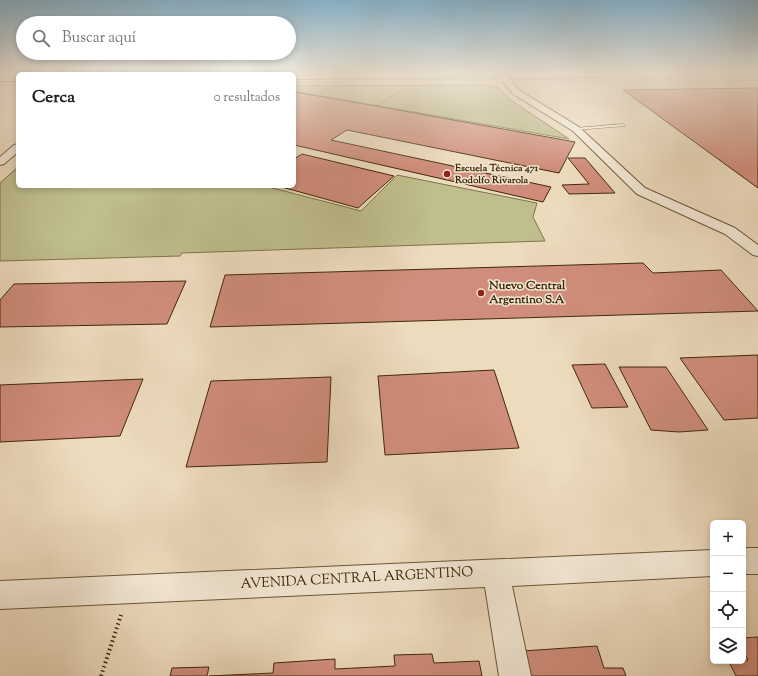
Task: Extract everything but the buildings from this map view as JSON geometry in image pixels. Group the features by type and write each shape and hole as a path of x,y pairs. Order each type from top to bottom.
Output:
{"street":[{"path":"538,106 576,129 641,191 730,231 758,252"},
{"path":"0,162 16,149"},
{"path":"746,561 758,561"},
{"name":"AVENIDA CENTRAL ARGENTINO","path":"0,595 710,563"},
{"path":"496,573 515,676"}],"lane":[{"path":"576,129 623,125"}],"path":[{"path":"101,676 129,589"}],"shaded area":[{"path":"377,106 519,106 569,139"},
{"path":"16,169 16,188 273,188 361,211 397,175 537,203 533,217 545,241 182,253 180,256 0,261 0,183"}],"place":[{"name":"Escuela Técnica 471 Rodolfo Rivarola","path":"447,174"},
{"name":"Nuevo Central Argentino S.A","path":"481,293"}]}
